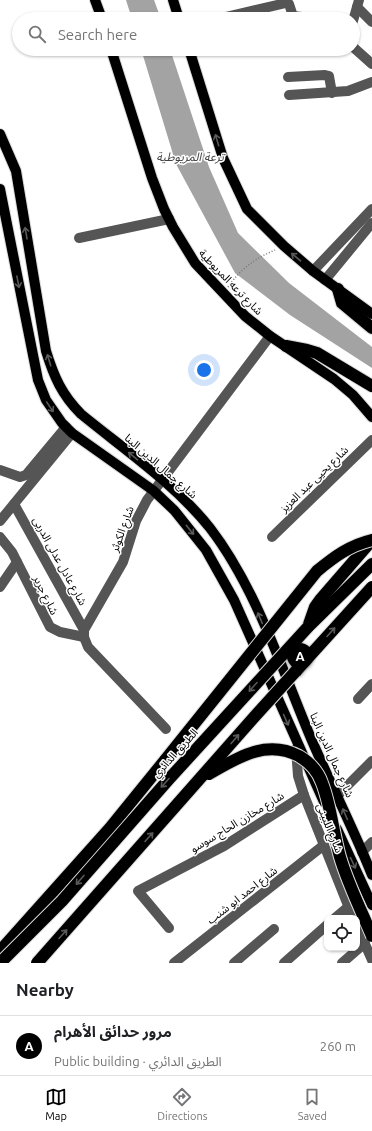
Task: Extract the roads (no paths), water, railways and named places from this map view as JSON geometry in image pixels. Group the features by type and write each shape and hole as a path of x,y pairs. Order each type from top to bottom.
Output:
{"highway":[{"path":"338,289 342,303 372,328"},
{"path":"286,346 296,347 317,353 372,386"},
{"path":"308,627 315,607 320,600 372,540"},
{"path":"0,952 110,828 317,571 336,555 358,543 372,540"},
{"name":"الطريق الدائري","path":"0,963 62,901 169,779 308,627 372,564"},
{"path":"37,963 372,587"},
{"path":"201,778 246,753 275,748 290,751 304,759 317,771 322,782 341,859 368,939"}],"main road":[{"path":"95,0 99,12"},
{"path":"173,0 177,12"},
{"name":"شارع ترعه المريوطية","path":"113,56 152,178 169,219 194,263 245,316 270,336 334,379 353,395 372,417"},
{"path":"191,56 223,158 247,209 284,246 313,271 372,314"},
{"name":"شارع جمال الدين البنا","path":"0,134 16,171 46,351 52,371 68,401 72,405 185,500 210,529 242,578 372,875"},
{"path":"0,189 36,375 46,400 69,430 154,491 174,510 206,550 222,575 234,600 297,743 372,905"},
{"path":"174,510 185,500"}],"street":[{"path":"242,12 274,3 289,4 291,12"},
{"path":"358,4 372,22"},
{"path":"360,54 372,64"},
{"path":"288,77 329,76 332,93"},
{"path":"289,95 348,91 372,82"},
{"path":"313,271 372,209"},
{"path":"79,238 169,219"},
{"path":"325,280 372,223"},
{"name":"شارع الكوثر","path":"84,634 123,562 136,521 154,491 270,336"},
{"path":"0,470 20,477 26,475 69,430"},
{"path":"0,521 69,430"},
{"name":"شارع يحيى عبد العزيز","path":"272,536 372,440"},
{"name":"شارع عادل عدلى الدربى","path":"14,504 84,634"},
{"name":"شارع جرير","path":"0,536 9,546 50,627 60,632 84,634"},
{"path":"0,587 17,562"},
{"path":"84,634 88,647 166,729"},
{"path":"358,699 372,684"},
{"name":"شارع اللبينى","path":"297,743 296,760 298,776 304,795 352,915"},
{"path":"337,796 372,761"},
{"name":"شارع مخازن الحاج سوسو","path":"170,928 138,890 224,846 304,795"},
{"path":"362,852 372,842"},
{"name":"شارع احمد ابو شنب","path":"174,963 324,845"},
{"path":"339,915 348,907"},
{"path":"284,963 324,928"},
{"path":"234,963 274,929"},
{"path":"360,930 368,939 372,960"},
{"path":"342,963 368,939"}],"water":[{"path":"126,0 154,0 158,12 130,12"},
{"name":"ترعة المريوطية","path":"143,56 172,56 209,167 238,233 289,283 372,347 372,368 290,315 235,273 176,164"}],"place":[{"name":"مرور حدائق الأهرام","path":"300,676"}]}
